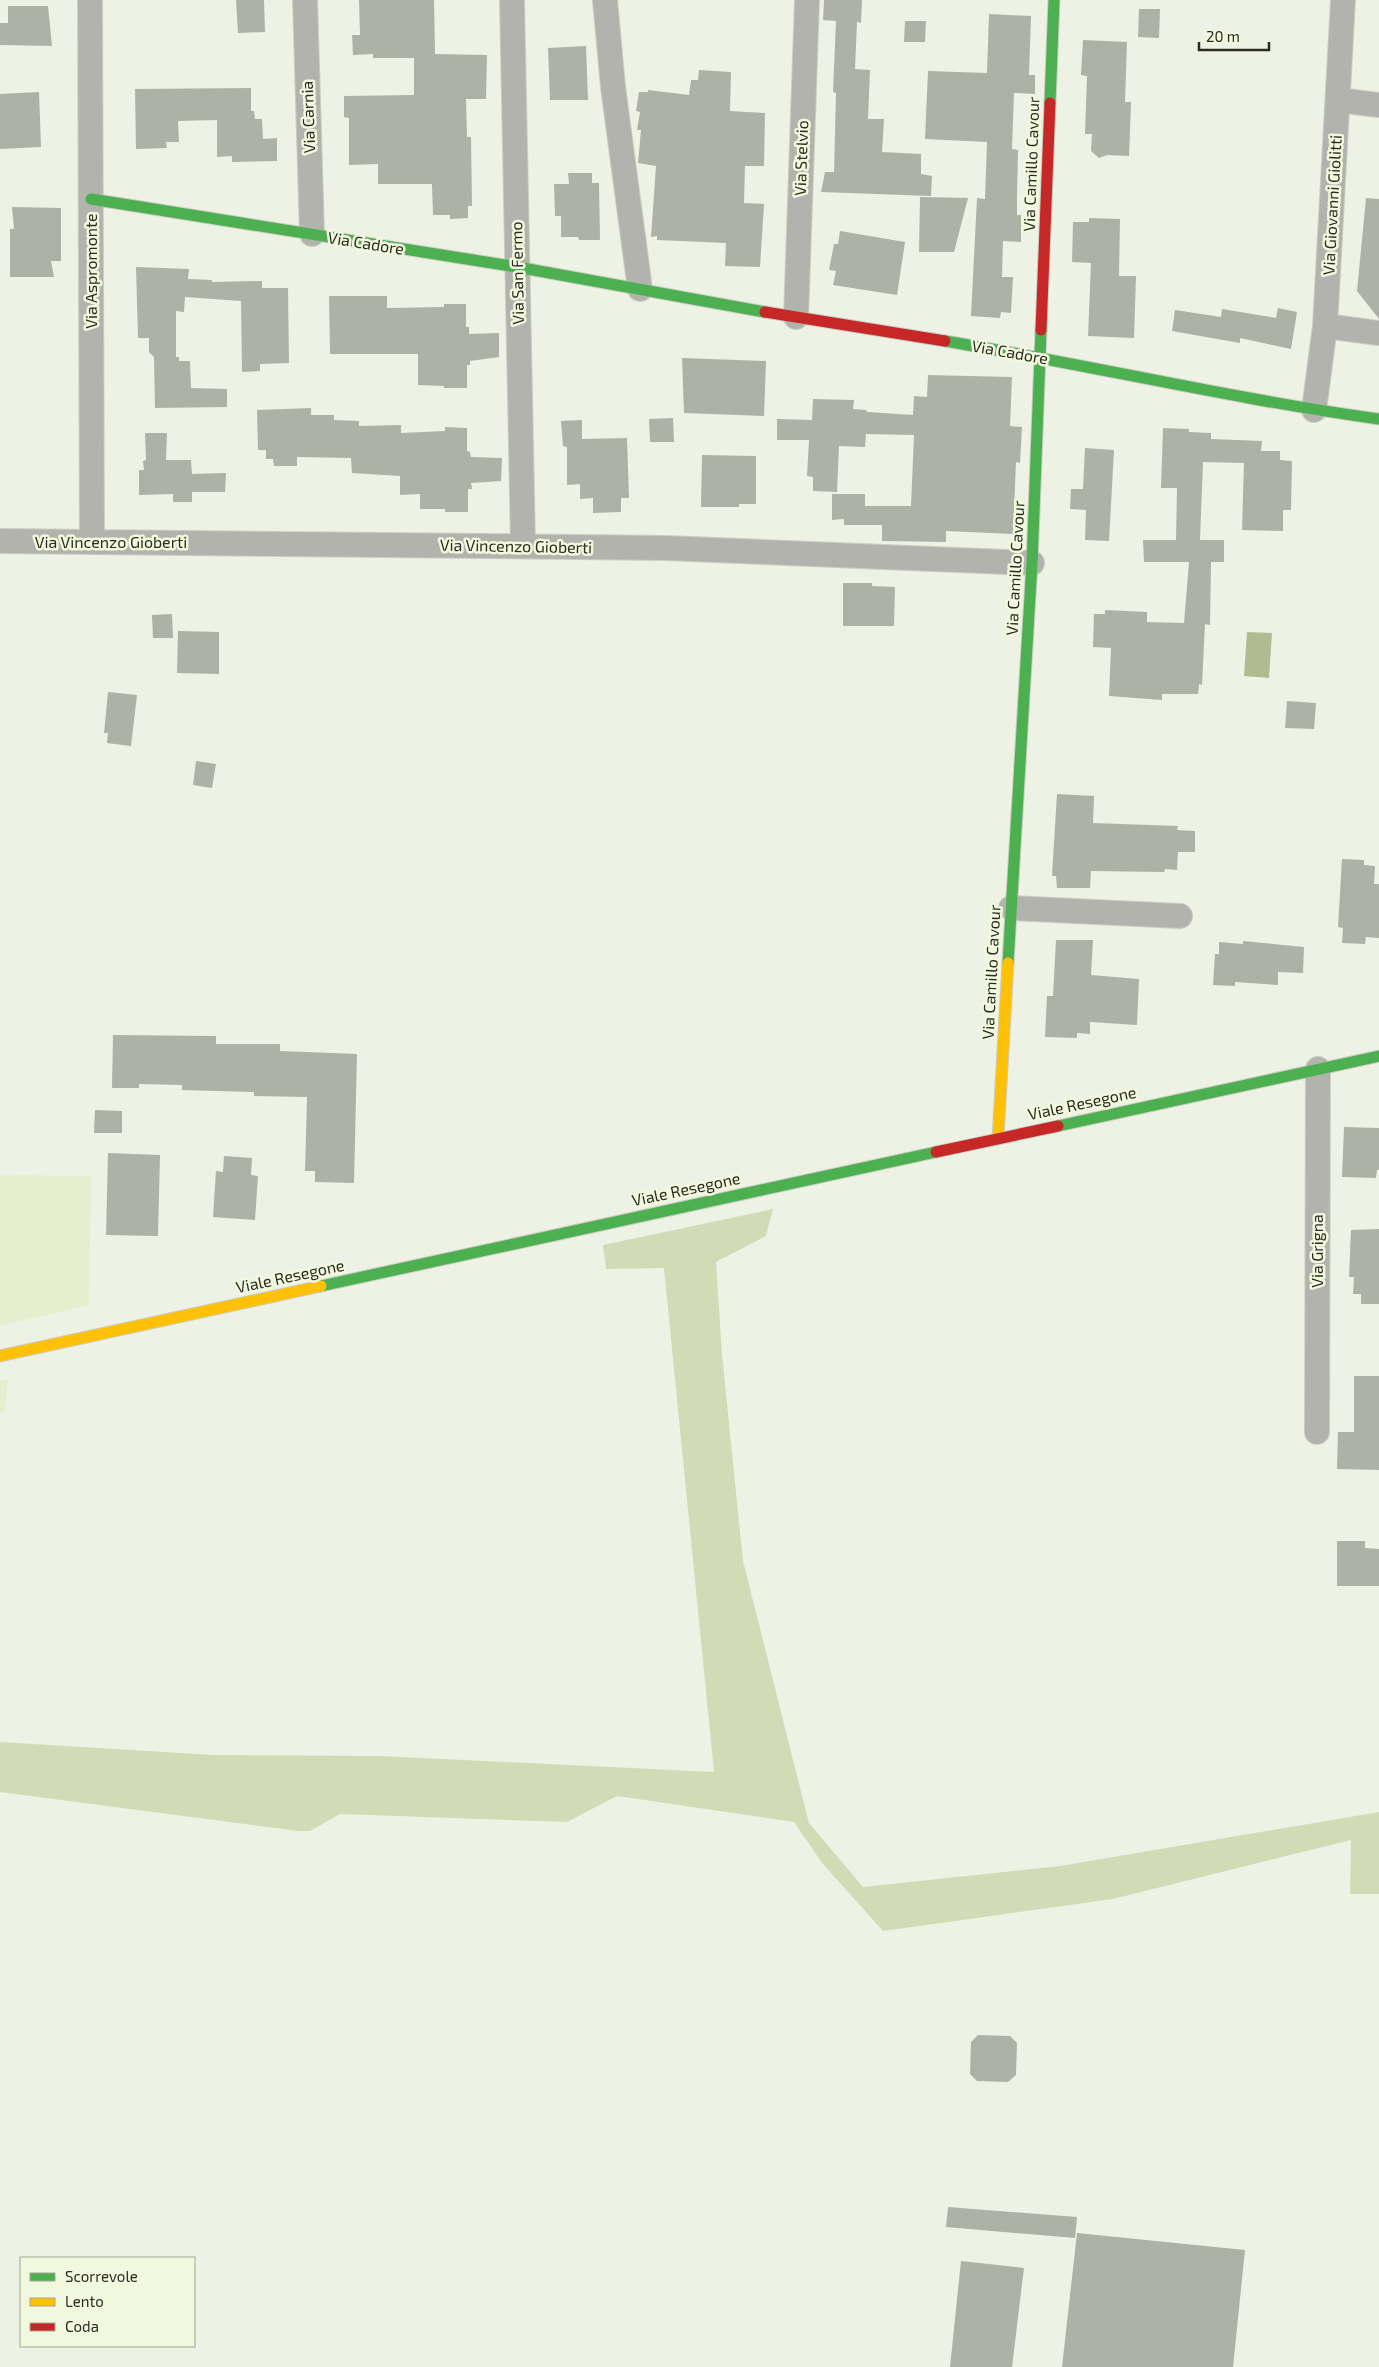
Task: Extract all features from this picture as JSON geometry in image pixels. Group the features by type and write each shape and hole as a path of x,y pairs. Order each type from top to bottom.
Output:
{"street":[{"name":"Via Aspromonte","path":"90,0 92,542"},
{"name":"Via Carnia","path":"305,0 312,234"},
{"name":"Via San Fermo","path":"512,0 523,545"},
{"path":"606,0 614,87 640,289"},
{"name":"Via Stelvio","path":"796,317 807,0"},
{"name":"Via Camillo Cavour","path":"998,1138 1032,563 1054,0"},
{"name":"Via Giovanni Giolitti","path":"1314,410 1325,326 1343,0"},
{"path":"1338,100 1379,105"},
{"name":"Via Cadore","path":"91,199 516,267 796,317 1041,357 1314,410 1379,418"},
{"path":"1325,326 1379,334"},
{"name":"Via Vincenzo Gioberti","path":"0,541 523,545 696,549 1032,563"},
{"path":"1012,908 1180,916"},
{"name":"Viale Resegone","path":"0,1356 1379,1056"},
{"name":"Via Grigna","path":"1317,1432 1318,1069"}],"shaded area":[{"path":"1247,632 1272,633 1269,678 1244,676"},
{"path":"0,1175 91,1176 89,1305 0,1326"},
{"path":"773,1209 766,1236 716,1262 722,1354 743,1561 809,1823 863,1887 1060,1866 1379,1812 1379,1894 1350,1894 1351,1840 1113,1899 883,1931 822,1863 794,1822 617,1796 567,1822 340,1814 310,1831 298,1831 0,1792 0,1742 214,1755 381,1756 714,1772 664,1268 606,1269 603,1245"},
{"path":"8,1379 5,1412 0,1414 0,1381"}],"building":[{"path":"236,0 264,0 265,32 238,33"},
{"path":"359,0 434,0 435,54 487,55 486,99 466,99 467,137 471,137 472,206 468,206 468,218 450,219 450,215 433,215 432,184 378,184 378,164 349,165 349,118 344,117 344,96 414,95 414,58 373,58 373,54 353,55 352,35 360,35"},
{"path":"824,0 862,0 861,23 857,22 855,69 870,70 868,119 884,119 882,152 921,154 921,174 932,176 931,196 821,192 825,172 834,172 836,93 833,92 836,21 823,20"},
{"path":"8,6 48,6 52,46 0,45 0,23 8,23"},
{"path":"1139,9 1160,9 1159,38 1138,37"},
{"path":"989,14 1031,16 1029,75 1035,75 1035,94 1014,93 1012,149 1018,150 1017,215 1021,215 1021,242 1003,241 1002,277 1013,277 1011,313 1001,312 1000,318 971,316 977,198 985,199 987,142 925,139 928,71 987,73"},
{"path":"905,21 926,21 925,42 904,42"},
{"path":"1083,40 1127,42 1125,102 1131,102 1129,156 1107,155 1099,158 1091,151 1092,134 1085,134 1087,76 1081,75"},
{"path":"586,46 588,100 550,100 548,48"},
{"path":"699,70 731,72 730,111 765,113 764,166 745,166 744,203 764,204 760,267 725,266 726,243 657,240 657,236 651,237 656,166 638,163 641,130 637,130 640,112 636,111 639,92 648,92 648,90 689,95 691,80 698,80"},
{"path":"251,88 251,111 254,111 255,119 262,119 263,139 277,138 277,161 232,162 232,156 217,157 217,120 178,121 179,142 166,142 167,148 136,149 135,89"},
{"path":"39,92 41,147 0,149 0,94"},
{"path":"568,173 592,173 592,183 599,183 600,240 579,240 578,237 561,237 561,216 555,216 554,184 569,184"},
{"path":"920,197 968,198 954,252 919,252"},
{"path":"1366,198 1379,199 1379,319 1357,291"},
{"path":"12,207 61,208 61,261 51,261 54,277 10,277 10,229 14,229"},
{"path":"1089,218 1120,219 1119,276 1136,276 1134,338 1088,336 1091,263 1072,262 1073,222 1089,222"},
{"path":"840,231 905,242 897,295 833,285 836,271 829,270 834,244 838,244"},
{"path":"136,267 189,269 188,279 212,280 212,282 262,281 262,288 288,288 289,363 260,364 260,371 242,372 241,301 185,297 184,312 176,311 176,357 179,357 179,361 190,361 191,388 227,389 227,407 155,408 154,357 149,352 149,338 138,338"},
{"path":"329,296 387,296 387,308 444,307 444,304 466,304 466,327 469,327 469,334 499,333 499,357 470,361 470,365 467,365 467,388 444,388 444,386 418,385 418,354 330,354"},
{"path":"1278,308 1297,312 1291,349 1240,338 1240,343 1172,331 1175,310 1221,317 1222,309 1276,318"},
{"path":"682,358 766,361 764,416 684,413"},
{"path":"928,375 1012,377 1010,426 1022,427 1020,463 1016,462 1013,534 946,531 946,542 882,541 882,525 844,525 844,519 832,520 832,494 865,494 865,506 911,506 914,435 866,434 865,447 839,446 837,492 813,491 813,477 807,476 809,440 777,440 777,419 812,420 813,399 854,400 853,409 866,410 867,412 913,415 914,396 927,397"},
{"path":"311,408 311,415 334,415 334,420 359,421 359,426 401,425 401,433 445,431 445,427 467,428 467,451 470,452 471,457 502,458 501,481 471,483 472,489 468,489 468,512 445,512 445,509 420,509 420,494 400,495 400,476 352,473 351,458 297,457 297,466 274,466 273,459 266,459 266,450 258,450 257,410"},
{"path":"673,418 674,442 650,442 649,419"},
{"path":"582,420 582,439 627,438 629,498 621,498 621,512 593,513 593,498 580,499 580,484 567,485 567,447 563,446 561,421"},
{"path":"1163,428 1189,429 1189,432 1211,433 1211,439 1262,441 1261,451 1280,451 1280,460 1292,461 1291,510 1283,510 1283,531 1242,530 1244,463 1203,462 1200,540 1224,540 1224,562 1211,562 1210,625 1205,624 1202,685 1199,684 1198,694 1162,694 1162,700 1109,696 1111,648 1093,647 1094,614 1105,614 1105,610 1147,612 1147,622 1184,623 1189,562 1144,562 1143,540 1176,540 1177,488 1161,488"},
{"path":"145,433 167,433 166,460 191,460 192,474 226,473 225,492 192,492 192,502 173,502 173,494 139,495 139,470 144,470 143,461 146,460"},
{"path":"1085,448 1114,450 1109,541 1085,540 1086,510 1070,509 1071,489 1083,489"},
{"path":"702,455 756,456 756,504 739,504 739,507 701,507"},
{"path":"843,583 872,583 872,586 895,587 894,626 843,626"},
{"path":"172,614 173,638 153,638 152,615"},
{"path":"178,631 219,632 219,674 177,673"},
{"path":"108,692 137,695 131,746 107,743 108,733 104,733"},
{"path":"1287,701 1316,703 1314,729 1285,728"},
{"path":"196,761 216,764 212,788 193,785"},
{"path":"1057,794 1094,796 1093,823 1178,826 1177,830 1195,831 1195,852 1178,852 1177,870 1165,869 1164,872 1091,871 1090,888 1057,888 1056,876 1052,876"},
{"path":"1342,859 1364,860 1364,865 1375,866 1374,884 1379,884 1379,938 1366,937 1365,944 1342,943 1343,928 1338,927"},
{"path":"1056,940 1093,940 1091,975 1139,979 1137,1025 1090,1022 1090,1034 1077,1033 1077,1038 1045,1037 1047,996 1053,996"},
{"path":"1243,941 1304,947 1303,973 1278,972 1278,985 1235,982 1235,986 1213,985 1215,954 1219,954 1219,942 1243,944"},
{"path":"113,1035 216,1036 216,1044 280,1044 280,1051 357,1054 354,1183 315,1182 315,1171 305,1171 307,1097 254,1096 254,1092 182,1090 182,1085 139,1084 139,1088 112,1088"},
{"path":"95,1110 122,1111 122,1133 94,1133"},
{"path":"1344,1127 1379,1128 1379,1170 1377,1170 1376,1178 1342,1177"},
{"path":"108,1153 160,1155 158,1236 106,1235"},
{"path":"224,1156 252,1158 251,1175 258,1176 255,1220 213,1217 216,1171 223,1172"},
{"path":"1379,1229 1379,1304 1361,1304 1361,1294 1353,1294 1354,1277 1349,1277 1351,1230"},
{"path":"1354,1376 1379,1376 1379,1470 1337,1469 1338,1432 1354,1432"},
{"path":"1337,1541 1365,1541 1365,1548 1379,1549 1379,1586 1337,1586"},
{"path":"978,2035 1010,2036 1017,2043 1016,2075 1008,2082 977,2081 970,2074 971,2042"},
{"path":"948,2207 1077,2217 1075,2238 946,2227"},
{"path":"1077,2233 1245,2250 1233,2367 1062,2367"},
{"path":"961,2261 1024,2268 1012,2367 950,2367"}],"traffic: fast":[{"path":"1050,103 1054,0"},
{"path":"91,199 517,267 765,312"},
{"path":"1008,963 1032,563 1041,330"},
{"path":"945,341 1270,402 1379,419"},
{"path":"1058,1126 1379,1056"},
{"path":"321,1286 936,1152"}],"traffic: slow":[{"path":"998,1138 1008,963"},
{"path":"0,1356 321,1286"}],"traffic: jam":[{"path":"1041,330 1050,103"},
{"path":"765,312 945,341"},
{"path":"936,1152 1058,1126"}]}
